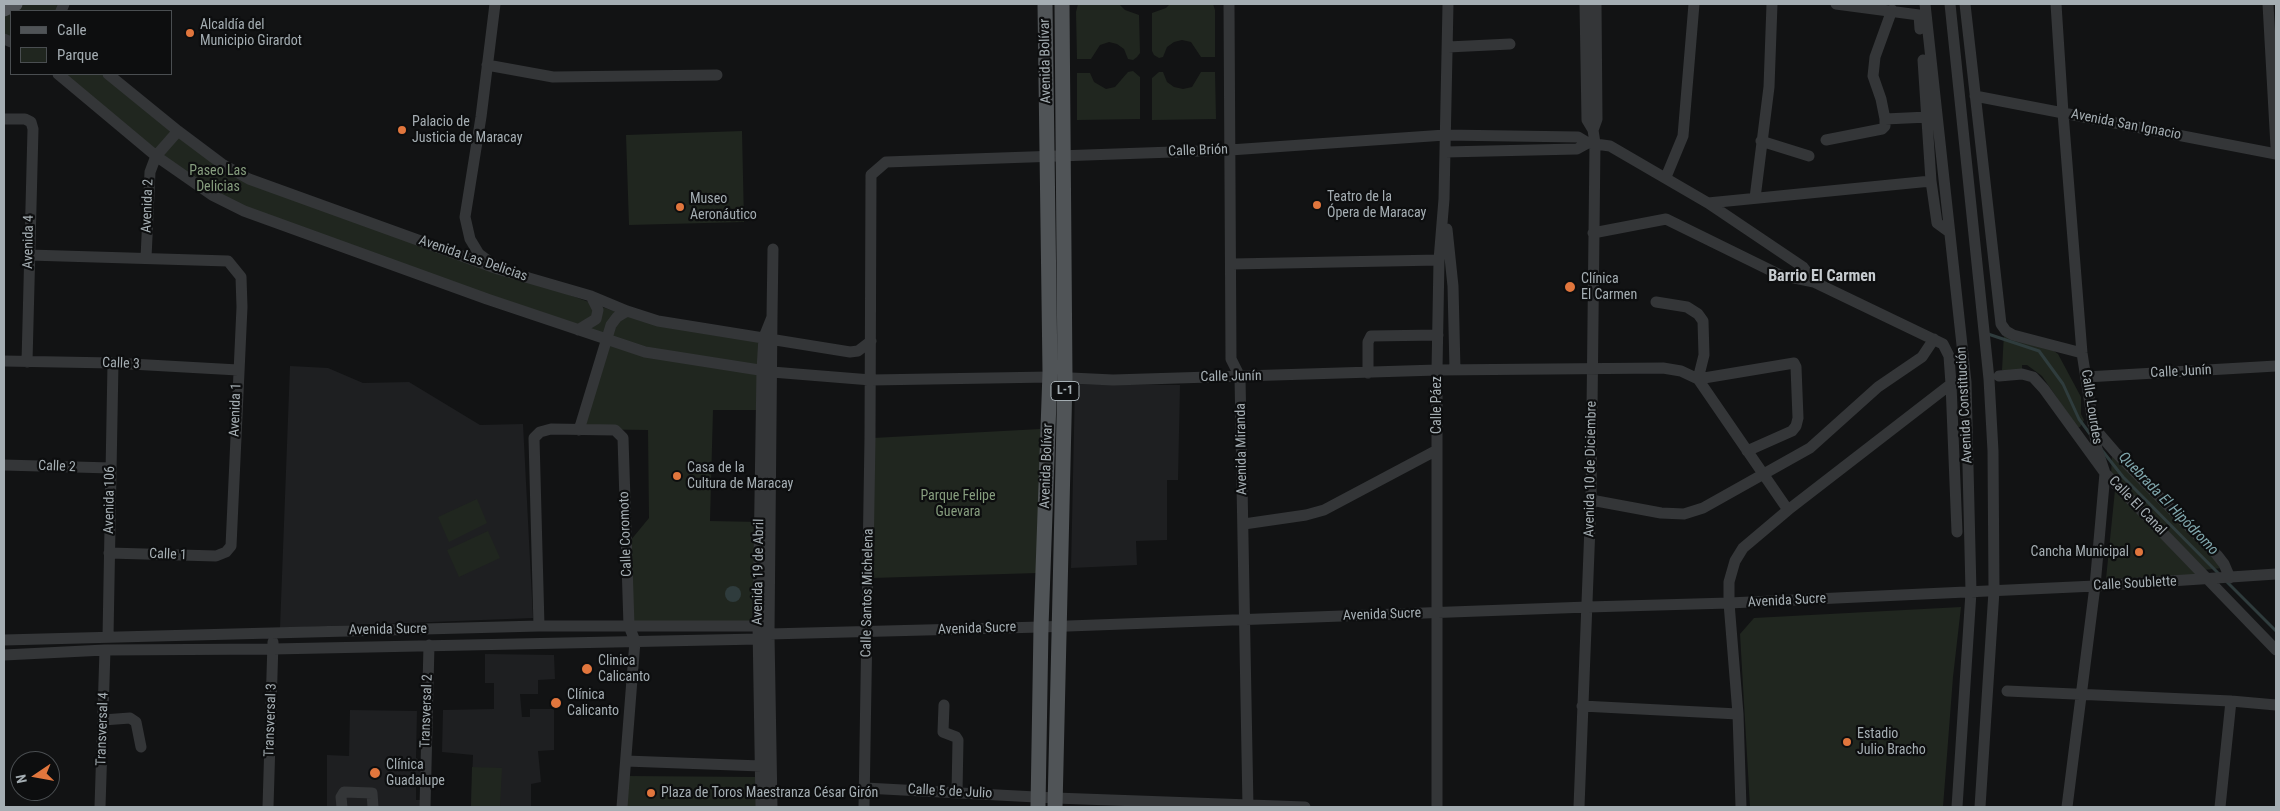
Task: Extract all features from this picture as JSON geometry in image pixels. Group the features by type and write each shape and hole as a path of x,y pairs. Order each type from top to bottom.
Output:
{"main road":[{"path":"4,9 16,4"},
{"name":"Avenida Bolívar","path":"1038,802 1041,628 1050,377 1045,4"},
{"name":"Avenida Bolívar","path":"1055,803 1065,378 1062,4"}],"street":[{"path":"495,4 464,218 470,239 479,254 498,269"},
{"name":"Avenida Miranda","path":"1229,4 1232,264 1231,359 1240,378 1248,806"},
{"name":"Calle Páez","path":"1437,807 1437,370 1439,260 1444,199 1446,135 1448,4"},
{"name":"Avenida 10 de Diciembre","path":"1586,4 1587,120 1593,130"},
{"name":"Avenida 10 de Diciembre","path":"1579,807 1592,500 1592,143 1593,130 1597,119 1596,4"},
{"path":"1666,177 1683,136 1694,4"},
{"path":"1755,198 1769,87 1772,4"},
{"path":"1839,4 1919,15 1928,117 1931,181 1936,223 1948,230"},
{"name":"Avenida Constitución","path":"1925,4 1948,230 1966,382 1971,592 1957,807"},
{"name":"Avenida Constitución","path":"1950,4 1989,379 1993,451 1994,591 1980,807"},
{"path":"1965,4 2002,324 2006,331 2013,335 2082,353"},
{"name":"Calle Lourdes","path":"2056,4 2082,353 2096,431 2097,449 2105,473 2095,586 2067,807"},
{"path":"2268,4 2276,147"},
{"path":"1826,140 1882,129 1886,119 1873,76 1875,57 1892,10"},
{"path":"1448,47 1510,44"},
{"path":"487,65 553,77 717,75"},
{"path":"59,75 156,156 212,195 244,211 645,352 767,371 871,380"},
{"name":"Avenida Las Delicias","path":"109,75 222,164 263,186 498,269 591,296 658,321 850,352 858,351 871,341"},
{"name":"Avenida San Ignacio","path":"1975,96 2276,154"},
{"path":"1886,119 1928,117"},
{"name":"Avenida 4","path":"4,118 25,119 31,122 33,129 27,362"},
{"path":"156,156 178,131"},
{"name":"Calle Brión","path":"871,380 871,175 886,162 1230,150 1446,135 1578,137 1592,143 1610,146 1666,177 1803,267 1814,282"},
{"path":"1518,151 1519,137"},
{"path":"1761,141 1810,156"},
{"path":"1445,152 1576,149 1592,143"},
{"name":"Avenida 2","path":"146,258 150,172 156,156"},
{"path":"1708,203 1931,181"},
{"path":"1444,199 1453,286 1455,370"},
{"path":"1593,233 1666,219 1780,275 1814,282 1943,344 1947,350 1952,384 1958,532"},
{"name":"Avenida 19 de Abril","path":"772,807 764,637 758,626 768,338 772,317 773,250"},
{"path":"29,255 146,258"},
{"name":"Avenida 1","path":"146,258 228,261 241,277 242,307 231,546 226,552"},
{"path":"1232,264 1439,260"},
{"path":"578,330 596,319 598,310 591,296"},
{"path":"1656,302 1687,307 1698,314 1703,320 1704,355 1698,379 1788,510"},
{"path":"579,430 605,339 613,320 627,311"},
{"path":"1368,373 1368,342 1371,336 1438,335"},
{"path":"1592,500 1645,511 1684,514 1703,508 1810,448 1878,387 1922,357 1934,339"},
{"name":"Calle 3","path":"4,361 113,363 238,370"},
{"name":"Avenida 106","path":"108,637 113,363"},
{"path":"1698,379 1794,363 1798,370 1798,418 1796,426 1792,431 1747,451"},
{"name":"Calle Junín","path":"2086,377 2276,366"},
{"name":"Calle Junín","path":"871,380 1050,377 1113,380 1240,378 1437,370 1662,368 1681,371 1698,379"},
{"name":"Avenida 19 de Abril","path":"761,807 767,371"},
{"name":"Calle El Canal","path":"1999,376 2022,374 2033,377 2044,389 2105,473 2211,579 2276,650"},
{"name":"Calle Santos Michelena","path":"864,807 871,380"},
{"path":"1741,807 1738,714 1729,603 1729,582 1735,561 1743,548 1788,510 1952,384"},
{"name":"Calle Coromoto","path":"539,626 534,438 540,432 551,428 615,430 623,438 629,626 635,641 622,807"},
{"path":"2096,431 2114,452 2217,555 2224,564 2229,578"},
{"path":"1244,524 1306,515 1324,510 1437,450"},
{"name":"Calle 2","path":"4,465 111,468"},
{"name":"Calle 1","path":"109,553 216,556 226,552"},
{"name":"Calle Soublette","path":"1994,591 2276,574"},
{"name":"Avenida Sucre","path":"4,655 105,650 273,649 764,637 1729,603 1994,591"},
{"name":"Avenida Sucre","path":"4,640 539,626 758,626"},
{"name":"Transversal 3","path":"268,807 273,633"},
{"name":"Transversal 2","path":"424,807 429,645"},
{"name":"Transversal 4","path":"100,807 105,650"},
{"path":"2007,691 2081,693 2276,705"},
{"path":"2220,807 2231,701"},
{"path":"944,705 943,732 956,737 958,740 957,793"},
{"path":"1582,706 1738,714"},
{"path":"103,720 130,718 136,722 140,747"},
{"path":"626,761 761,766"},
{"name":"Calle 5 de Julio","path":"865,788 957,793 1055,803 1305,807"},
{"path":"342,807 341,794 352,792 372,793 373,807"}],"shaded area":[{"path":"290,366 328,368 363,383 409,382 480,425 523,424 533,618 280,628"},
{"path":"1075,384 1180,385 1178,480 1167,480 1167,540 1136,541 1137,565 1071,568"},
{"path":"733,586 739,588 741,594 739,600 733,602 727,600 725,594 727,588"},
{"path":"485,654 554,655 555,679 538,680 538,694 520,694 522,717 530,717 530,709 554,709 554,750 538,751 541,782 531,784 531,807 471,807 473,755 442,752 443,710 494,709 494,683 485,683"},
{"path":"350,710 417,711 416,758 423,762 422,784 416,784 416,800 422,800 422,807 327,807 327,755 349,756"}],"green space":[{"path":"4,4 64,4 61,10 10,10 10,42 4,39"},
{"path":"1078,4 1119,4 1125,10 1139,15 1140,53 1137,57 1133,60 1128,59 1124,49 1117,44 1109,42 1100,45 1091,59 1077,59 1076,12"},
{"path":"1170,4 1213,4 1215,10 1215,57 1201,57 1191,42 1182,40 1174,42 1167,47 1163,57 1159,58 1154,55 1152,51 1152,13 1166,8"},
{"path":"1133,71 1140,77 1140,119 1077,120 1077,73 1090,73 1094,82 1106,89 1115,87 1128,72"},
{"path":"1159,72 1163,72 1167,82 1174,87 1183,89 1192,87 1201,72 1215,72 1216,119 1152,120 1152,78"},
{"name":"Paseo Las Delicias","path":"59,75 109,75 243,176 630,317 764,339 761,410 713,410 710,521 760,522 758,626 629,626 626,546 649,518 648,430 579,429 602,341 212,195"},
{"path":"742,131 744,222 629,225 626,135"},
{"path":"2004,333 2049,347 2058,354 2081,397 2081,414 2084,420 2080,427 2077,427 2042,376 2027,365 2022,365 2022,371 2002,370"},
{"name":"Parque Felipe Guevara","path":"1040,429 1041,486 1038,573 872,578 873,438"},
{"path":"2112,453 2223,568 2203,570 2111,476"},
{"path":"2115,490 2197,575 2106,579"},
{"path":"477,499 487,523 449,542 438,517"},
{"path":"488,531 500,558 459,577 447,550"},
{"name":"Estadio Julio Bracho","path":"1961,607 1953,677 1943,807 1750,807 1740,634 1754,618"},
{"path":"472,767 502,768 500,807 471,807"},
{"path":"629,776 757,777 757,807 626,807"}],"waterway":[{"name":"Quebrada El Hipódromo","path":"1988,334 2039,351 2063,384 2079,419 2090,434"},
{"name":"Quebrada El Hipódromo","path":"2101,449 2123,477 2220,575"},
{"name":"Quebrada El Hipódromo","path":"2226,581 2276,631"}],"place":[{"name":"Alcaldía del Municipio Girardot","path":"190,33"},
{"name":"Palacio de Justicia de Maracay","path":"402,130"},
{"name":"Teatro de la Ópera de Maracay","path":"1317,205"},
{"name":"Museo Aeronáutico","path":"680,207"},
{"name":"Clínica El Carmen","path":"1570,287"},
{"name":"Casa de la Cultura de Maracay","path":"677,476"},
{"name":"Cancha Municipal","path":"2139,552"},
{"name":"Clinica Calicanto","path":"587,669"},
{"name":"Clínica Calicanto","path":"556,703"},
{"name":"Estadio Julio Bracho","path":"1847,742"},
{"name":"Clínica Guadalupe","path":"375,773"},
{"name":"Plaza de Toros Maestranza César Girón","path":"651,793"}],"district":[{"name":"Barrio El Carmen","path":"1822,277"}]}
